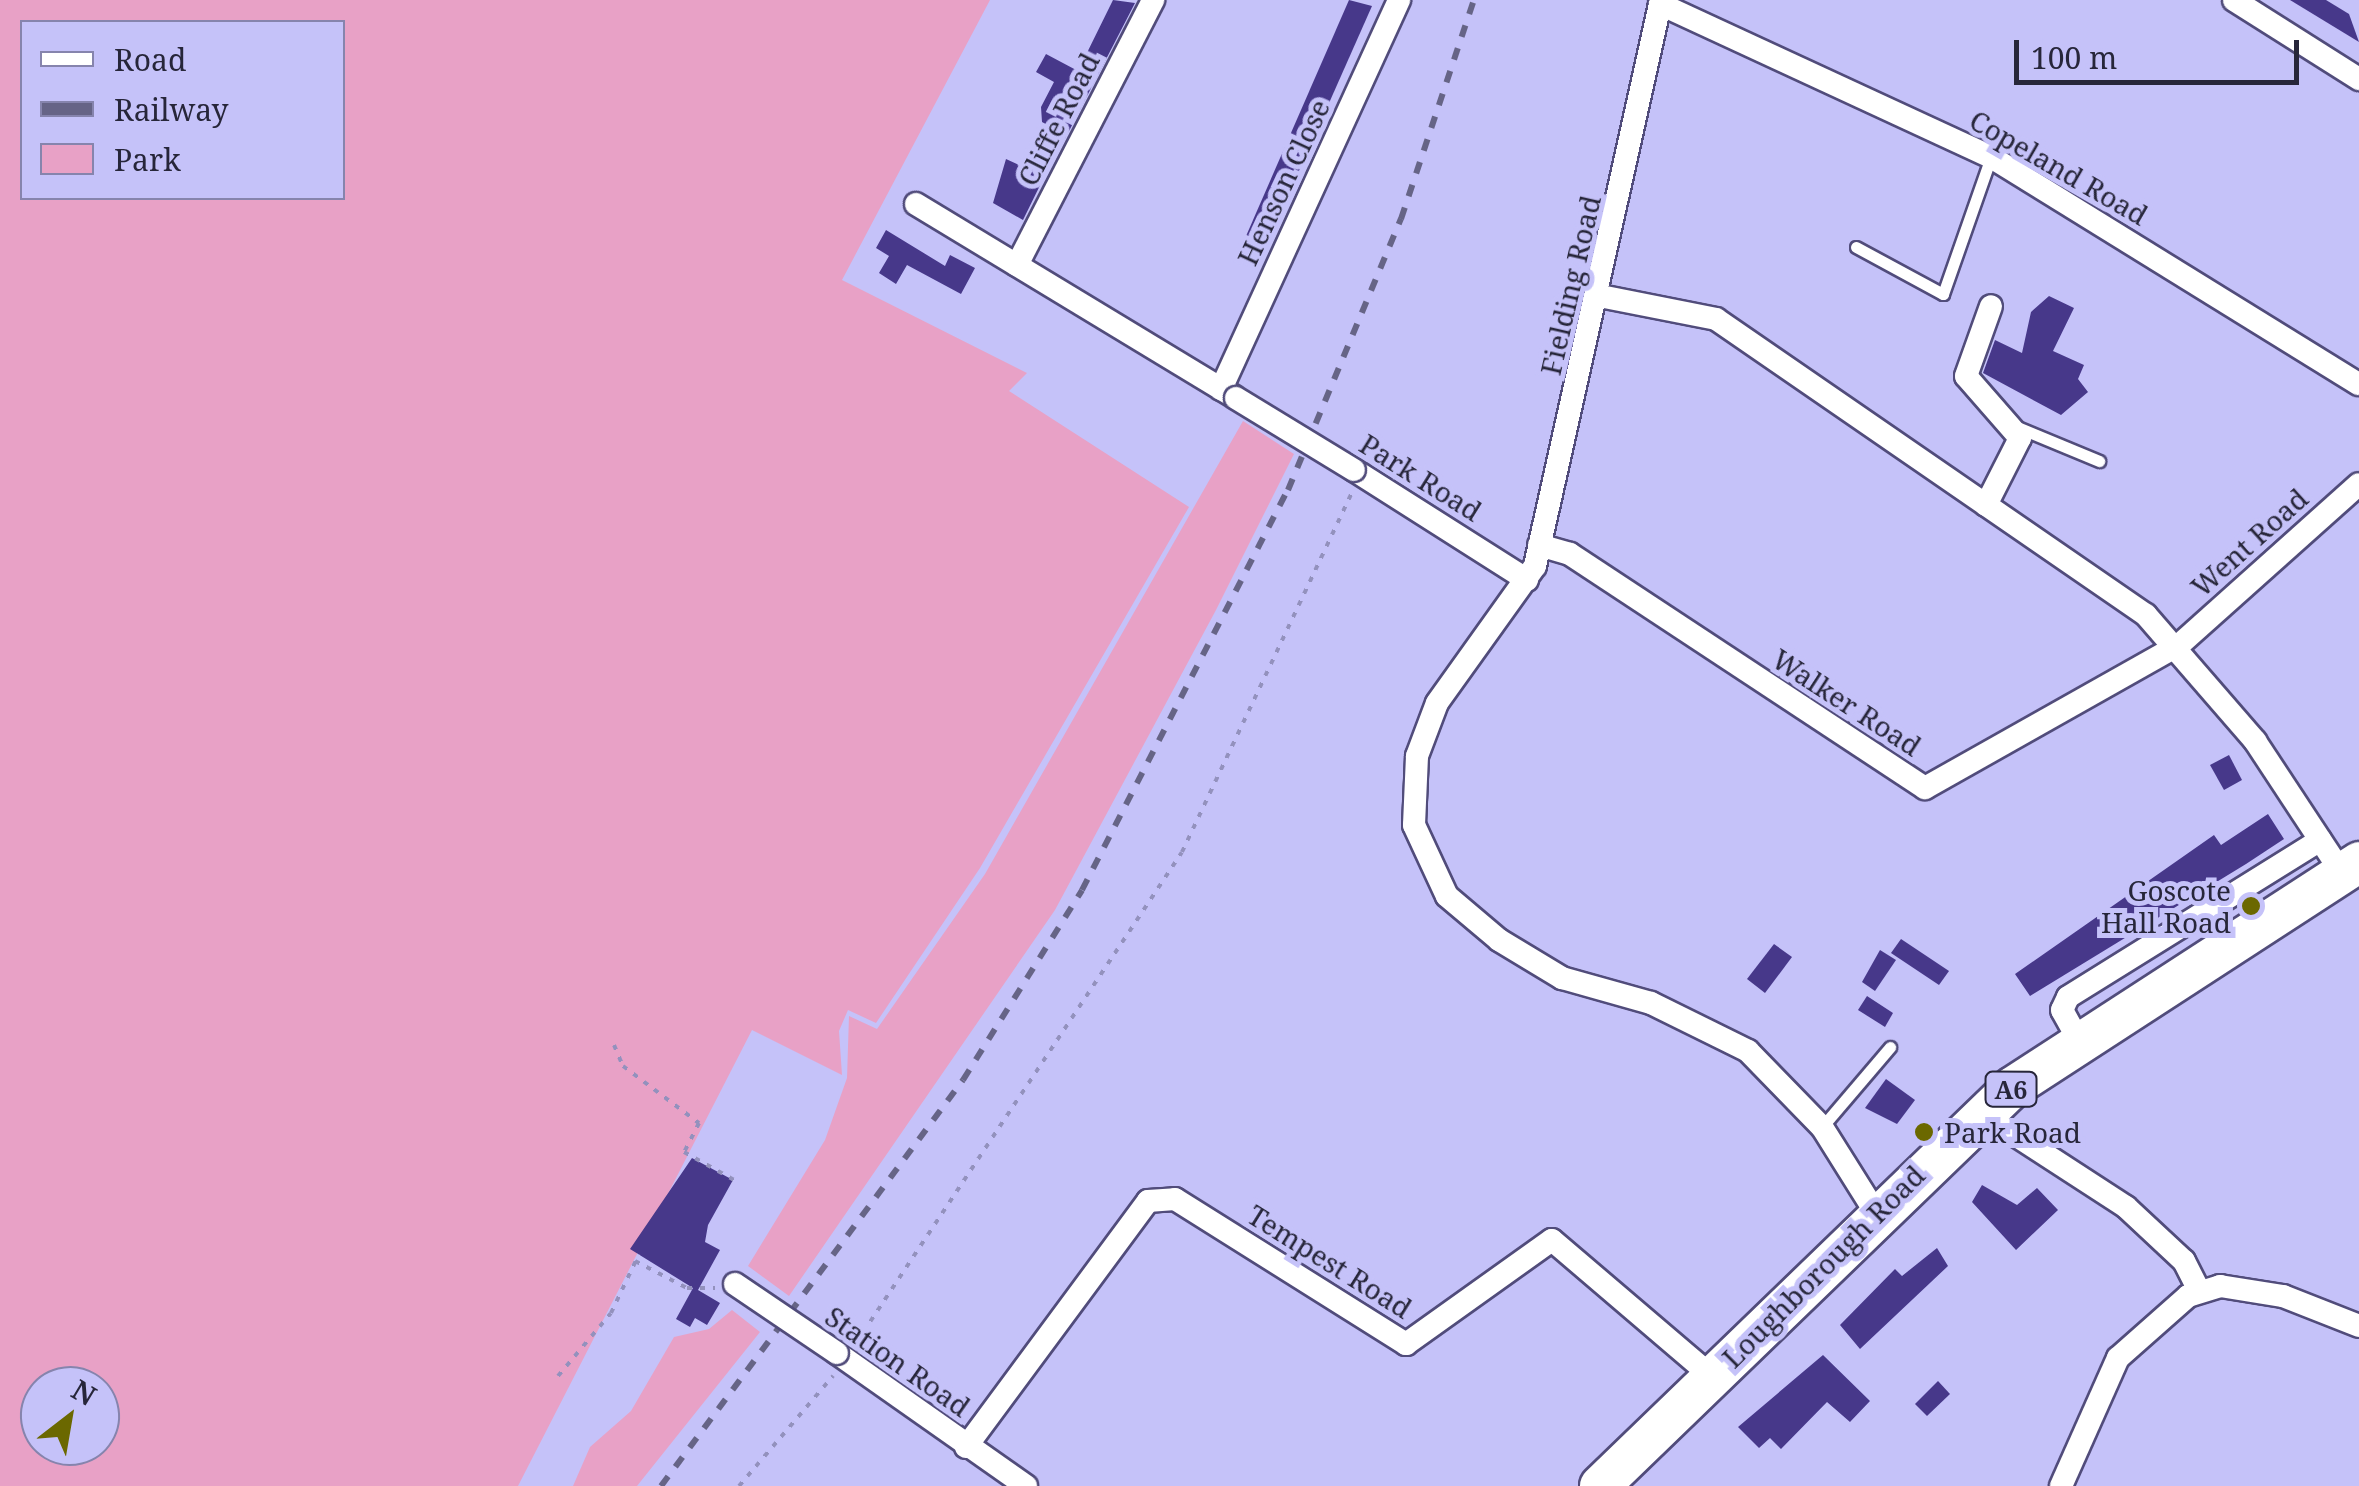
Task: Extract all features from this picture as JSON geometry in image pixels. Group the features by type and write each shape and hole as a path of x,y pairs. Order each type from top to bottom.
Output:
{"highway":[{"name":"Loughborough Road","path":"1600,1486 1876,1213 2078,1039 2340,858"}],"street":[{"name":"Cliffe Road","path":"1017,265 1152,0"},
{"name":"Henson Close","path":"1228,393 1399,0"},
{"path":"2234,0 2359,79"},
{"name":"Copeland Road","path":"1660,2 1991,156 2359,384"},
{"name":"Fielding Road","path":"1527,580 1540,545 1600,296 1660,2"},
{"name":"Park Road","path":"916,204 1358,472 1527,580"},
{"path":"1600,296 1716,318 1986,504 2179,645 2340,858"},
{"path":"1986,504 2016,451 2018,427 1966,376 1991,306"},
{"name":"Went Road","path":"2179,645 2359,484"},
{"name":"Walker Road","path":"1540,545 1570,554 1924,788 2179,645"},
{"path":"1527,580 1488,620 1437,703 1417,756 1414,824 1426,862 1448,896 1498,940 1562,978 1708,1026 1774,1074 1822,1127 1876,1213"},
{"path":"2006,1129 2126,1208 2184,1260 2199,1290"},
{"name":"Tempest Road","path":"966,1446 1148,1201 1175,1198 1406,1344 1552,1240 1711,1376"},
{"name":"Station Road","path":"729,1280 1026,1486"},
{"path":"2062,1486 2118,1358 2149,1322 2199,1290 2283,1296 2359,1326"}],"lane":[{"path":"1856,246 1943,294 1991,156"},
{"path":"2018,427 2099,461"},
{"path":"1822,1127 1890,1047"}],"path":[{"path":"739,1486 841,1356 1182,852 1358,472"},
{"path":"614,1045 623,1066 698,1123 684,1152 738,1182"},
{"path":"558,1376 611,1313 639,1254"},
{"path":"635,1261 711,1295 729,1280"}],"green space":[{"path":"0,0 990,0 842,280 1027,373 1009,391 1189,507 980,868 876,1023 848,1010 839,1031 842,1075 752,1030 518,1486 0,1486"},
{"path":"1243,421 1294,454 1216,610 1055,910 789,1296 748,1266 825,1140 847,1078 849,1016 877,1029 985,874"},
{"path":"732,1310 760,1332 637,1486 573,1486 590,1447 631,1411 674,1337 709,1329"}],"building":[{"path":"1113,0 1135,3 1052,164 1040,158 1055,129 1042,122 1041,107 1054,82 1036,72 1046,54 1078,71"},
{"path":"1349,0 1372,6 1263,252 1243,243"},
{"path":"2290,0 2326,0 2349,14 2359,42"},
{"path":"1026,153 1050,165 1023,220 993,203 1006,159 1021,166"},
{"path":"886,230 945,266 950,255 975,268 961,294 907,265 896,284 879,273 889,256 876,248"},
{"path":"2049,296 2074,308 2053,351 2084,365 2078,379 2088,392 2061,415 1983,373 1995,340 2022,353 2031,312"},
{"path":"2229,755 2242,780 2224,790 2210,765"},
{"path":"2268,814 2284,839 2030,996 2015,974 2214,835 2221,845"},
{"path":"1901,939 1949,971 1939,985 1891,953"},
{"path":"1774,944 1792,957 1765,993 1747,979"},
{"path":"1880,950 1896,960 1875,991 1862,982"},
{"path":"1867,996 1893,1013 1885,1027 1858,1010"},
{"path":"1886,1079 1915,1100 1897,1124 1865,1108"},
{"path":"692,1158 733,1180 708,1225 705,1242 720,1250 698,1290 720,1303 707,1325 695,1318 690,1327 676,1319 693,1288 630,1249"},
{"path":"1982,1185 2017,1205 2037,1188 2058,1210 2016,1250 1972,1202"},
{"path":"1937,1248 1948,1266 1860,1349 1840,1325 1895,1269 1902,1276"},
{"path":"1823,1355 1870,1401 1850,1422 1827,1402 1781,1449 1770,1438 1759,1448 1738,1427"},
{"path":"1938,1381 1950,1394 1927,1416 1915,1404"}],"railway":[{"path":"661,1486 963,1080 1082,890 1288,490 1401,219 1474,0"}],"place":[{"name":"Goscote Hall Road","path":"2251,906"},
{"name":"Park Road","path":"1924,1132"}]}
